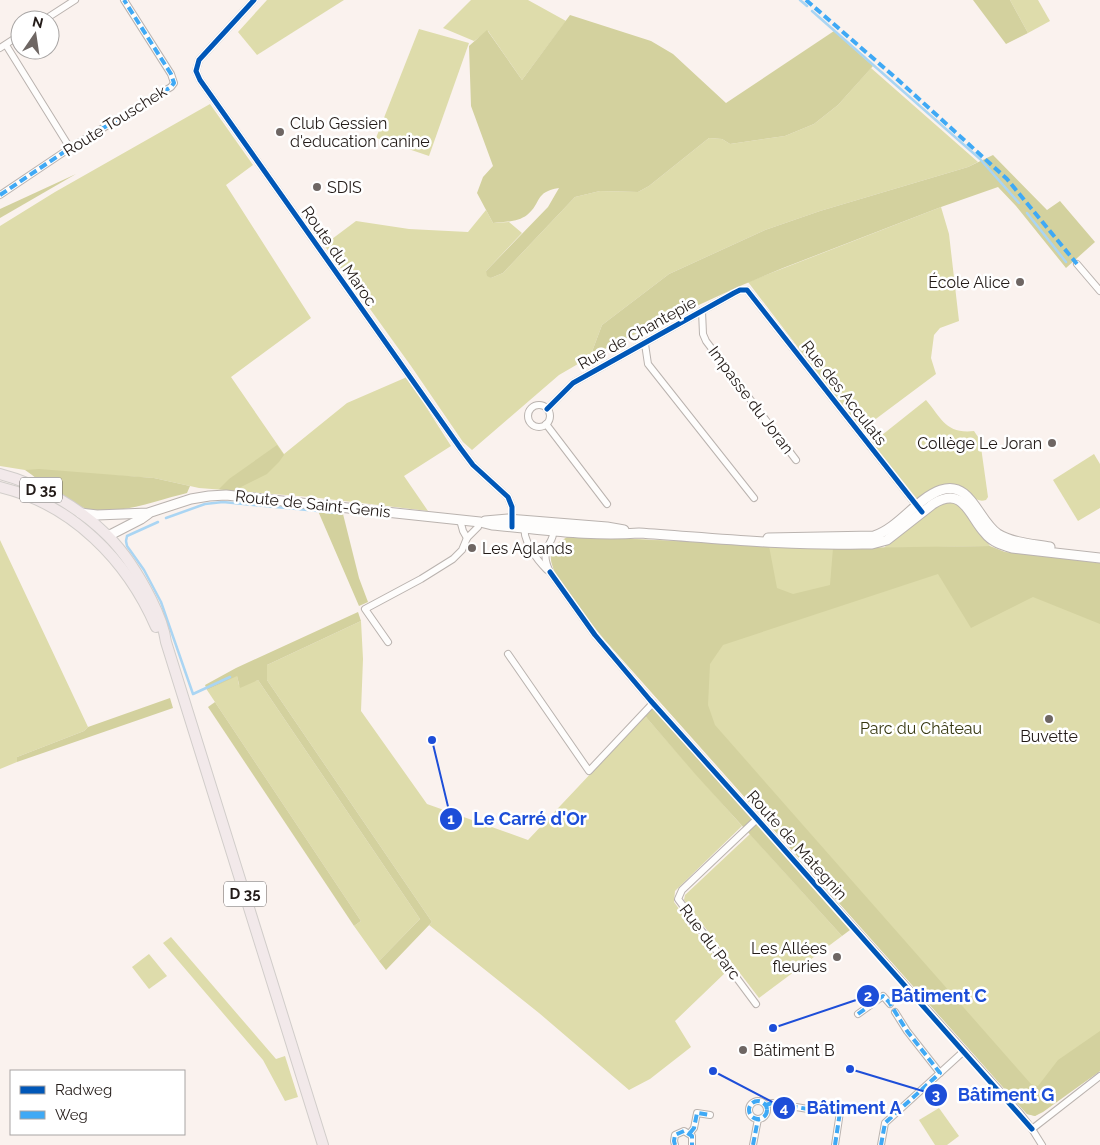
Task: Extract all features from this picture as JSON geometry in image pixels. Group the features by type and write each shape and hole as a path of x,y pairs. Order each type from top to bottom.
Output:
{"main road":[{"name":"D 35","path":"0,474 32,485 79,513 96,526 108,536 131,564 145,587 164,630 166,642 323,1145"},
{"name":"D 35","path":"0,488 42,501 68,517 94,537 138,591 158,632 166,642"},
{"name":"Route de Saint-Genis","path":"108,536 148,514 191,499 218,495 480,522 492,525 512,523 622,534 639,533 753,540 768,538 862,538 874,536 887,530 919,509 942,490 958,490 971,499 995,532 1005,538 1067,550 1100,553"},
{"name":"Route de Saint-Genis","path":"919,509 940,500 956,499 969,509 985,534 999,544 1012,548 1100,558"},
{"name":"Route de Saint-Genis","path":"79,513 110,515 148,514"},
{"path":"108,536 94,537 96,526 101,519 110,515"}],"street":[{"path":"60,10 75,0"},
{"name":"Route Touschek","path":"0,195 70,148 171,87 174,83 171,74 124,0"},
{"name":"Route du Maroc","path":"254,0 199,60 196,71 200,80 461,449 473,465 508,497 512,506 512,523"},
{"path":"3,46 70,148"},
{"path":"1077,264 1100,291"},
{"name":"Rue de Chantepie","path":"547,409 573,383 740,290 747,290"},
{"name":"Rue des Acculats","path":"747,290 919,509"},
{"name":"Impasse du Joran","path":"702,311 702,334 706,342 796,460"},
{"path":"645,344 648,364 754,498"},
{"path":"535,406 542,406 547,409 550,418 546,424 538,427 530,422 528,414 535,406"},
{"path":"546,424 607,504"},
{"path":"460,520 467,538"},
{"path":"388,642 365,609 421,579 453,558 462,550 467,538 475,532 480,522"},
{"name":"Route de Mategnin","path":"526,525 526,540 540,562 550,572"},
{"name":"Route de Mategnin","path":"551,526 545,554 546,564 595,636 652,703 758,818 964,1051 1032,1129 1042,1145"},
{"path":"508,654 589,771 652,703"},
{"name":"Rue du Parc","path":"756,1004 678,899 682,890 758,818"},
{"path":"858,1014 882,996 890,1004"},
{"path":"895,1012 907,1031 940,1073"},
{"path":"881,1145 885,1123 964,1051"},
{"path":"1032,1129 1100,1076"},
{"path":"760,1101 766,1105 767,1113 763,1118 758,1119 751,1116 750,1105 760,1101"},
{"path":"766,1105 772,1103 808,1109"},
{"path":"835,1145 840,1112"},
{"path":"690,1133 694,1128 697,1113 710,1115"},
{"path":"753,1145 758,1119"},
{"path":"675,1145 674,1138 678,1132 684,1130 690,1133 693,1140 692,1145"}],"green space":[{"path":"267,0 344,0 257,55 238,32"},
{"path":"471,0 528,0 566,21 522,80 488,31 474,41 443,28"},
{"path":"1010,0 1038,0 1050,21 1028,33"},
{"path":"419,29 469,43 429,156 376,138"},
{"path":"871,68 978,162 968,167 820,211 765,230 669,274 602,325 590,357 559,375 472,450 463,442 324,245 356,221 409,229 468,232 486,210 493,223 509,222 522,233 486,271 491,278 503,273 575,197 600,191 638,192 649,186 709,138 722,139 730,144 785,136 814,124 838,105"},
{"path":"210,104 253,165 226,185 311,318 231,377 284,454 347,403 407,377 451,446 404,476 428,511 311,497 199,488 154,478 25,470 0,466 0,226 55,192"},
{"path":"941,207 949,234 959,321 940,328 934,335 931,358 936,374 861,430 748,282"},
{"path":"926,400 951,428 974,431 980,440 988,497 986,500 977,499 964,489 917,499 872,443"},
{"path":"1094,454 1100,464 1100,508 1078,521 1053,480"},
{"path":"953,502 962,507 990,546 884,548 889,542 940,503"},
{"name":"Parc du Château","path":"569,536 833,548 1100,570 1100,1071 1035,1116 1027,1114 604,639 554,572 551,555 557,543"},
{"path":"0,540 88,727 84,731 17,757 17,762 0,769"},
{"path":"361,621 363,659 361,711 427,804 528,840 645,716 742,826 675,891 674,902 726,972 675,1021 691,1047 650,1079 629,1090 539,1013 429,925 432,922 267,680 267,665"},
{"path":"237,675 239,685 258,680 420,919 379,961 354,926 361,921 207,690"},
{"path":"750,834 842,936 759,998 684,900 685,895"},
{"path":"171,937 276,1059 285,1056 298,1097 285,1101 263,1060 163,943"},
{"path":"149,954 167,976 149,989 132,967"},
{"path":"939,1108 959,1136 947,1145 935,1145 919,1120"}],"shaded area":[{"path":"973,0 1010,0 1028,33 1006,44"},
{"path":"570,15 651,41 673,54 726,103 834,31 873,66 838,105 814,124 785,136 730,144 722,139 709,138 649,186 638,192 600,191 575,197 503,273 491,278 487,276 486,271 548,207 559,188 542,195 532,211 527,215 511,221 493,223 477,193 483,177 493,166 471,106 469,46 487,30 522,80"},
{"path":"993,155 1047,210 1060,201 1095,242 1066,268 1016,206 998,187 783,268 616,343 590,357 602,325 669,274 765,230 820,211 968,167"},
{"path":"76,174 0,218 0,209"},
{"path":"277,445 284,455 267,474 233,491 219,489 229,479"},
{"path":"39,469 154,478 190,486 187,493 133,507 104,511 91,510 65,498 25,470"},
{"path":"318,511 343,514 359,578 368,602 359,606"},
{"path":"569,536 769,546 777,588 793,594 830,585 833,548 990,546 1005,552 1100,563 1100,624 1033,597 971,628 938,574 723,645 710,664 708,705 715,725 1031,1084 1038,1086 1058,1060 1100,1031 1100,1071 1043,1112 1035,1116 1027,1114 581,611 563,586 552,563 551,555 554,549"},
{"path":"358,612 361,621 267,665 267,680 432,922 386,970 379,961 420,919 258,680 240,688 237,676 207,690 205,685 236,668"},
{"path":"170,698 173,708 17,762 17,757 84,731 88,727"},
{"path":"215,702 361,921 354,926 208,707"},
{"path":"653,708 850,930 842,936 696,775 645,716"}],"waterway":[{"path":"800,0 807,6"},
{"path":"812,11 980,159 1019,203"},
{"path":"1027,213 1066,262"},
{"path":"166,518 205,504 223,502 339,513"},
{"path":"158,522 127,536 127,546 144,570 161,602 193,694 230,677"}],"marked path":[{"path":"0,195 70,148 171,87 174,83 171,74 124,0"},
{"path":"806,0 897,79 1007,179 1077,264"},
{"path":"858,1014 883,996 889,1002 907,1031 940,1073 885,1123 881,1145"},
{"path":"758,1101 764,1104 767,1110 764,1116 758,1119 752,1116 749,1110 752,1104 758,1101"},
{"path":"766,1105 772,1103 808,1109"},
{"path":"835,1145 840,1112"},
{"path":"690,1133 694,1128 697,1113 710,1115"},
{"path":"753,1145 758,1119"},
{"path":"675,1145 675,1135 684,1131 692,1136 692,1145"}],"cycle path":[{"path":"254,0 199,60 196,71 200,80 461,449 473,465 508,497 512,507 512,527"},
{"path":"547,409 573,383 734,293 740,290 747,290 922,512"},
{"path":"550,572 595,635 650,700 1032,1129"}],"place":[{"name":"Club Gessien d'education canine","path":"280,132"},
{"name":"SDIS","path":"317,187"},
{"name":"École Alice","path":"1020,282"},
{"name":"Collège Le Joran","path":"1052,443"},
{"name":"Les Aglands","path":"472,548"},
{"name":"Buvette","path":"1049,719"},
{"name":"Le Carré d'Or","path":"432,740"},
{"name":"Les Allées fleuries","path":"837,957"},
{"name":"Bâtiment C","path":"773,1028"},
{"name":"Bâtiment B","path":"743,1050"},
{"name":"Bâtiment G","path":"850,1069"},
{"name":"Bâtiment A","path":"713,1071"}]}
